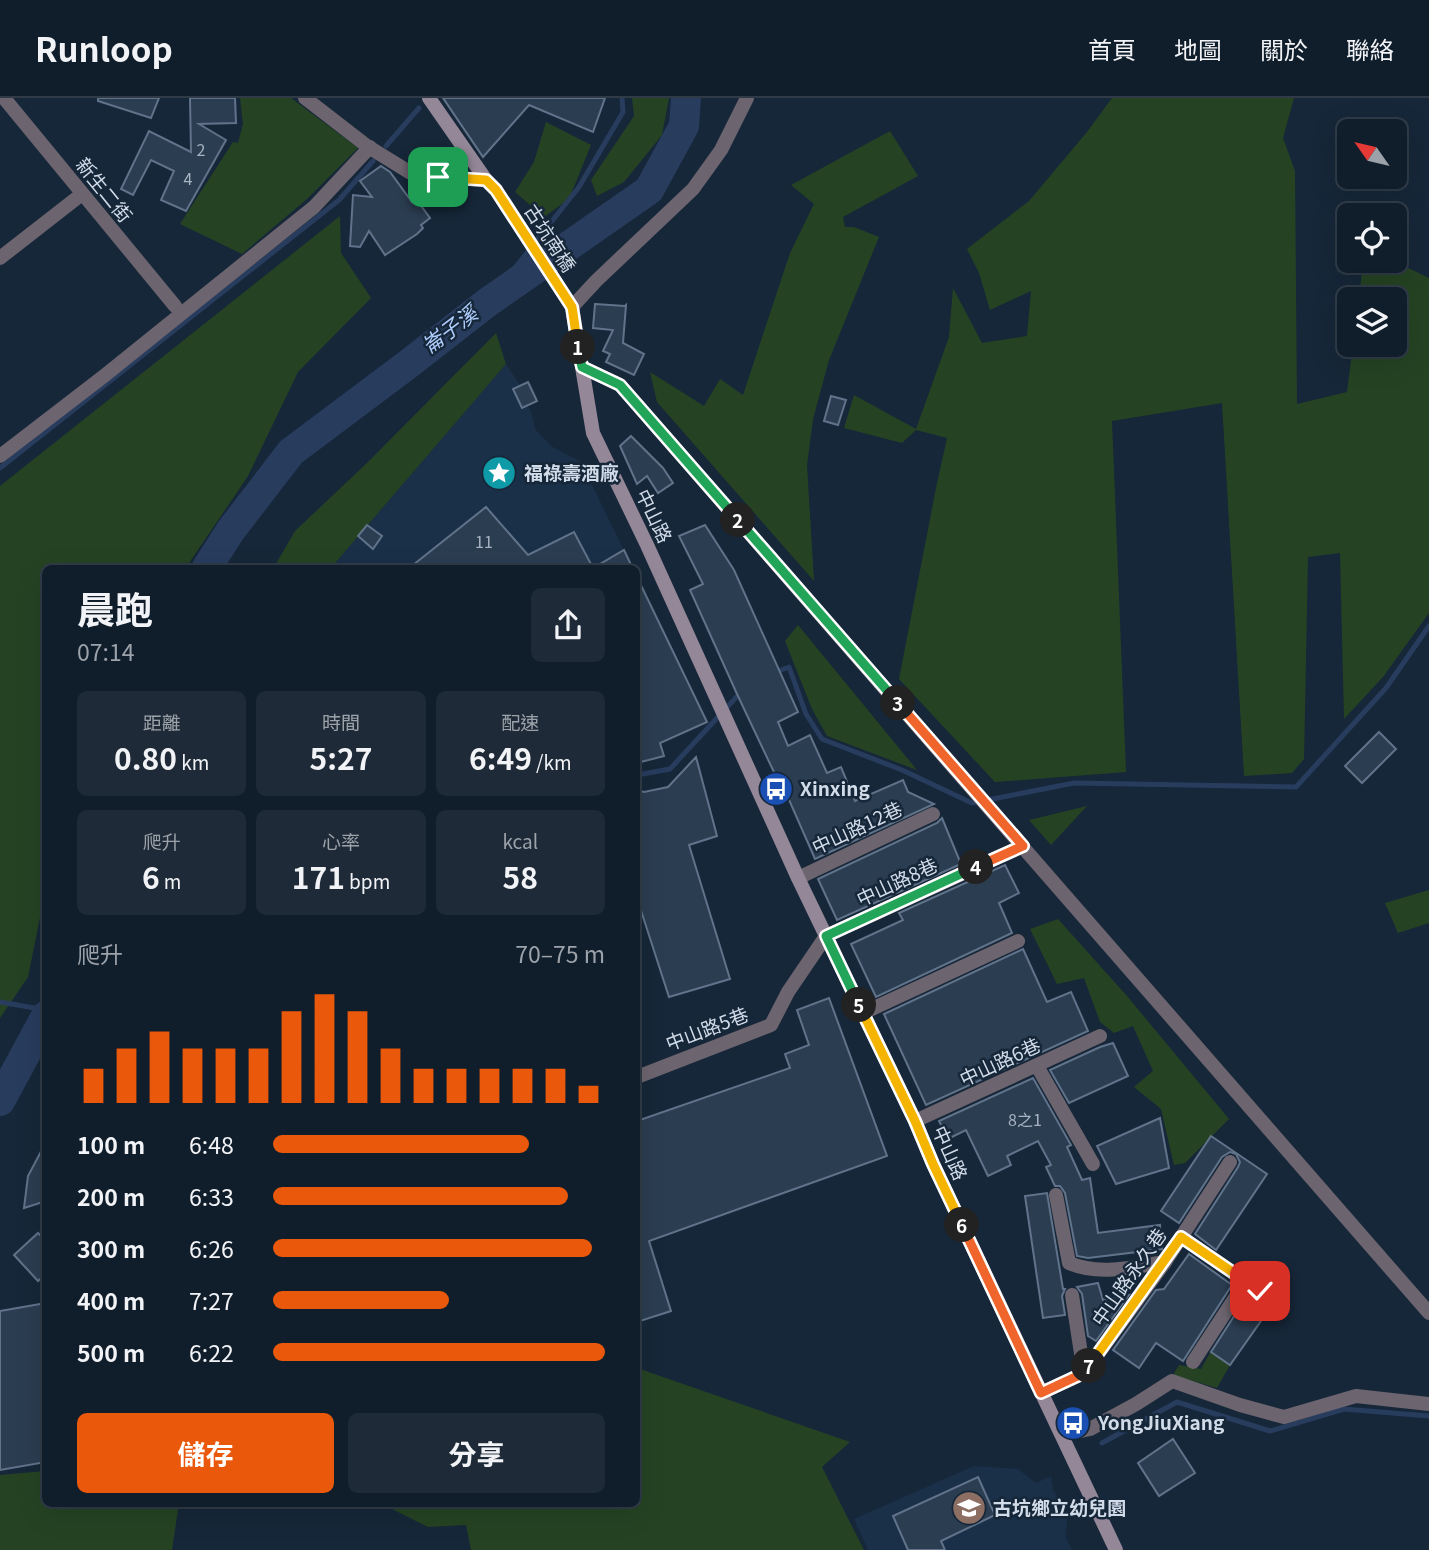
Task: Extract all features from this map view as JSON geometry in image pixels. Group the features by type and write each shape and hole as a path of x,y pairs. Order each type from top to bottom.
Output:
{"main road":[{"path":"429,98 491,185"},
{"name":"古坑南橋","path":"491,185 572,307"},
{"name":"中山路","path":"572,307 593,433 647,545 798,878 1116,1550"}],"street":[{"name":"新生二街","path":"4,98 175,306"},
{"path":"304,98 370,147 414,175 491,185"},
{"path":"572,307 693,188 721,150 747,98"},
{"path":"0,456 115,368 314,207 370,147"},
{"path":"0,258 82,194"},
{"path":"582,367 620,385 1429,1312"},
{"name":"中山路12巷","path":"798,878 933,814"},
{"name":"中山路8巷","path":"826,936 1023,846"},
{"name":"中山路5巷","path":"640,1076 771,1026 788,992 826,936"},
{"path":"863,1013 1018,941"},
{"name":"中山路6巷","path":"915,1121 1100,1036"},
{"path":"1037,1066 1093,1164"},
{"name":"中山路永久巷","path":"1041,1393 1084,1373 1165,1262 1230,1162"},
{"path":"1056,1195 1069,1263 1083,1269 1118,1270 1165,1262"},
{"path":"1181,1237 1260,1291"},
{"path":"1193,1362 1246,1281"},
{"path":"1072,1295 1084,1373"},
{"path":"1063,1435 1090,1429 1172,1381 1240,1405 1284,1416 1356,1396 1429,1404"}],"shaded area":[{"name":"福祿壽酒廠","path":"506,364 520,385 535,429 551,446 581,462 631,565 333,565"},
{"name":"古坑鄉立幼兒園","path":"974,1466 1018,1469 1036,1483 1051,1476 1053,1489 1067,1519 1066,1538 1072,1550 868,1550 854,1519"}],"green space":[{"path":"240,98 291,98 358,148 307,199 242,254 180,224 233,142 238,143 243,124"},
{"path":"632,98 669,98 662,135 624,182 597,196 591,180 634,116"},
{"path":"1112,98 1294,98 1283,138 1295,171 1297,404 1347,392 1351,357 1407,357 1407,287 1360,287 1362,273 1407,273 1407,267 1429,278 1429,613 1383,677 1344,719 1340,553 1308,557 1304,759 1292,773 1244,776 1222,403 1112,421 1126,772 995,782 899,679 947,438 916,430 902,443 844,428 854,395 916,429 949,337 953,288 982,343 1027,336 1031,291 990,310 979,273 967,249 1029,201"},
{"path":"546,122 591,145 569,199 544,217 515,192 534,162"},
{"path":"890,131 918,176 843,217 845,227 854,227 879,237 829,360 813,419 807,465 814,581 657,402 650,372 704,406 720,379 743,395 790,253 814,204 791,185"},
{"path":"340,216 341,253 371,298 298,372 248,476 188,565 42,565 42,908 28,977 0,1018 0,486"},
{"path":"496,333 506,364 333,565 275,565 295,531"},
{"path":"798,625 917,770 827,736 812,709 785,641"},
{"path":"1087,806 1051,845 1029,820"},
{"path":"1429,890 1429,923 1398,933 1385,903"},
{"path":"1058,919 1127,996 1229,1119 1185,1163 1174,1165 1161,1109 1134,1087 1153,1071 1133,1026 1114,1033 1100,1022 1084,978 1057,984 1030,929"},
{"path":"1211,1351 1230,1365 1217,1388 1173,1375 1179,1365 1201,1369"},
{"path":"640,1369 850,1442 822,1467 864,1550 471,1550 466,1525 428,1527 388,1507 640,1507"},
{"path":"42,1471 42,1507 178,1507 172,1550 0,1550 0,1475"}],"building":[{"path":"98,98 159,98 151,118 98,101"},
{"path":"190,98 235,98 236,123 199,124 226,140 186,211 161,200 174,171 151,160 133,195 121,189 149,131 191,152"},
{"path":"443,98 605,98 593,132 529,105 483,157"},
{"path":"381,166 390,172 412,202 416,199 430,218 421,225 423,228 417,234 385,255 369,231 360,247 350,246 353,195 372,197 360,181"},
{"path":"595,304 626,305 623,343 644,354 634,375 606,362 610,354 603,351 613,330 593,328"},
{"path":"528,382 537,401 522,408 513,389"},
{"path":"831,396 846,400 838,425 824,421"},
{"path":"631,436 663,468 673,483 658,493 647,476 637,484 620,446"},
{"path":"486,507 528,555 574,532 591,565 413,565"},
{"path":"367,525 382,536 373,549 358,536"},
{"path":"705,525 734,570 798,712 778,722 788,746 810,735 827,773 841,767 855,801 903,780 908,792 934,804 815,859 690,590 703,584 679,536"},
{"path":"624,550 631,565 598,565"},
{"path":"640,583 707,722 660,743 664,756 640,762"},
{"path":"1379,732 1396,749 1362,783 1345,766"},
{"path":"696,757 717,836 689,845 730,979 669,997 640,907 640,791 668,787"},
{"path":"942,818 961,864 837,920 818,879 937,823"},
{"path":"1005,865 1019,893 999,903 1012,933 876,997 851,944 903,920 899,913"},
{"path":"1023,949 1047,1002 1071,992 1088,1031 926,1105 884,1014"},
{"path":"829,998 887,1156 649,1241 671,1311 640,1321 640,1120 790,1068 785,1054 809,1045 797,1010"},
{"path":"1113,1043 1128,1076 1069,1103 1050,1070"},
{"path":"1033,1078 1071,1145 1067,1147 1082,1180 1090,1178 1098,1233 1160,1225 1162,1249 1088,1258 1077,1256 1065,1193 1060,1186 1055,1186 1046,1167 1051,1165 1038,1141 1007,1156 1011,1165 988,1176 966,1130 948,1139 939,1121"},
{"path":"1160,1118 1169,1168 1116,1184 1097,1146"},
{"path":"1211,1136 1267,1174 1216,1250 1195,1234 1238,1167 1240,1162 1236,1154 1230,1152 1222,1157 1179,1223 1161,1211"},
{"path":"42,1150 42,1202 24,1208 28,1176"},
{"path":"1047,1193 1065,1289 1062,1296 1065,1315 1043,1318 1025,1196"},
{"path":"38,1233 42,1237 42,1278 38,1281 14,1255"},
{"path":"1189,1254 1232,1285 1183,1361 1156,1343 1139,1368 1113,1350 1156,1290 1164,1289"},
{"path":"1098,1283 1103,1300 1129,1295 1096,1341 1088,1336 1082,1294 1077,1287"},
{"path":"1247,1296 1268,1311 1230,1365 1211,1352"},
{"path":"42,1304 42,1463 0,1470 0,1311"},
{"path":"1173,1439 1195,1473 1159,1496 1138,1463"},
{"path":"978,1477 995,1515 941,1541 945,1550 908,1550 893,1516"}],"waterway":[{"path":"488,302 579,187 623,112 622,98"},
{"name":"崙子溪","path":"209,565 231,530 291,452 488,302 649,190 684,126 686,98"},
{"path":"386,146 419,108"},
{"path":"0,468 339,200 373,161"},
{"path":"773,673 789,667 806,714 822,739 902,770 972,803 1074,783 1296,787 1386,688 1429,626"},
{"path":"640,774 670,769 741,692"},
{"path":"0,1002 42,1009"},
{"name":"崙子溪","path":"0,1101 42,1023"},
{"path":"1102,1443 1177,1402 1270,1431 1344,1409 1429,1416"}],"place":[{"name":"福祿壽酒廠","path":"499,473"},
{"name":"Xinxing","path":"776,789"},
{"name":"YongJiuXiang","path":"1073,1423"},
{"name":"古坑鄉立幼兒園","path":"969,1508"}],"route":[{"path":"438,177 486,180 496,190 572,307 582,367 620,385 1023,846 826,936 1041,1393 1084,1373 1181,1237 1260,1291"}]}
